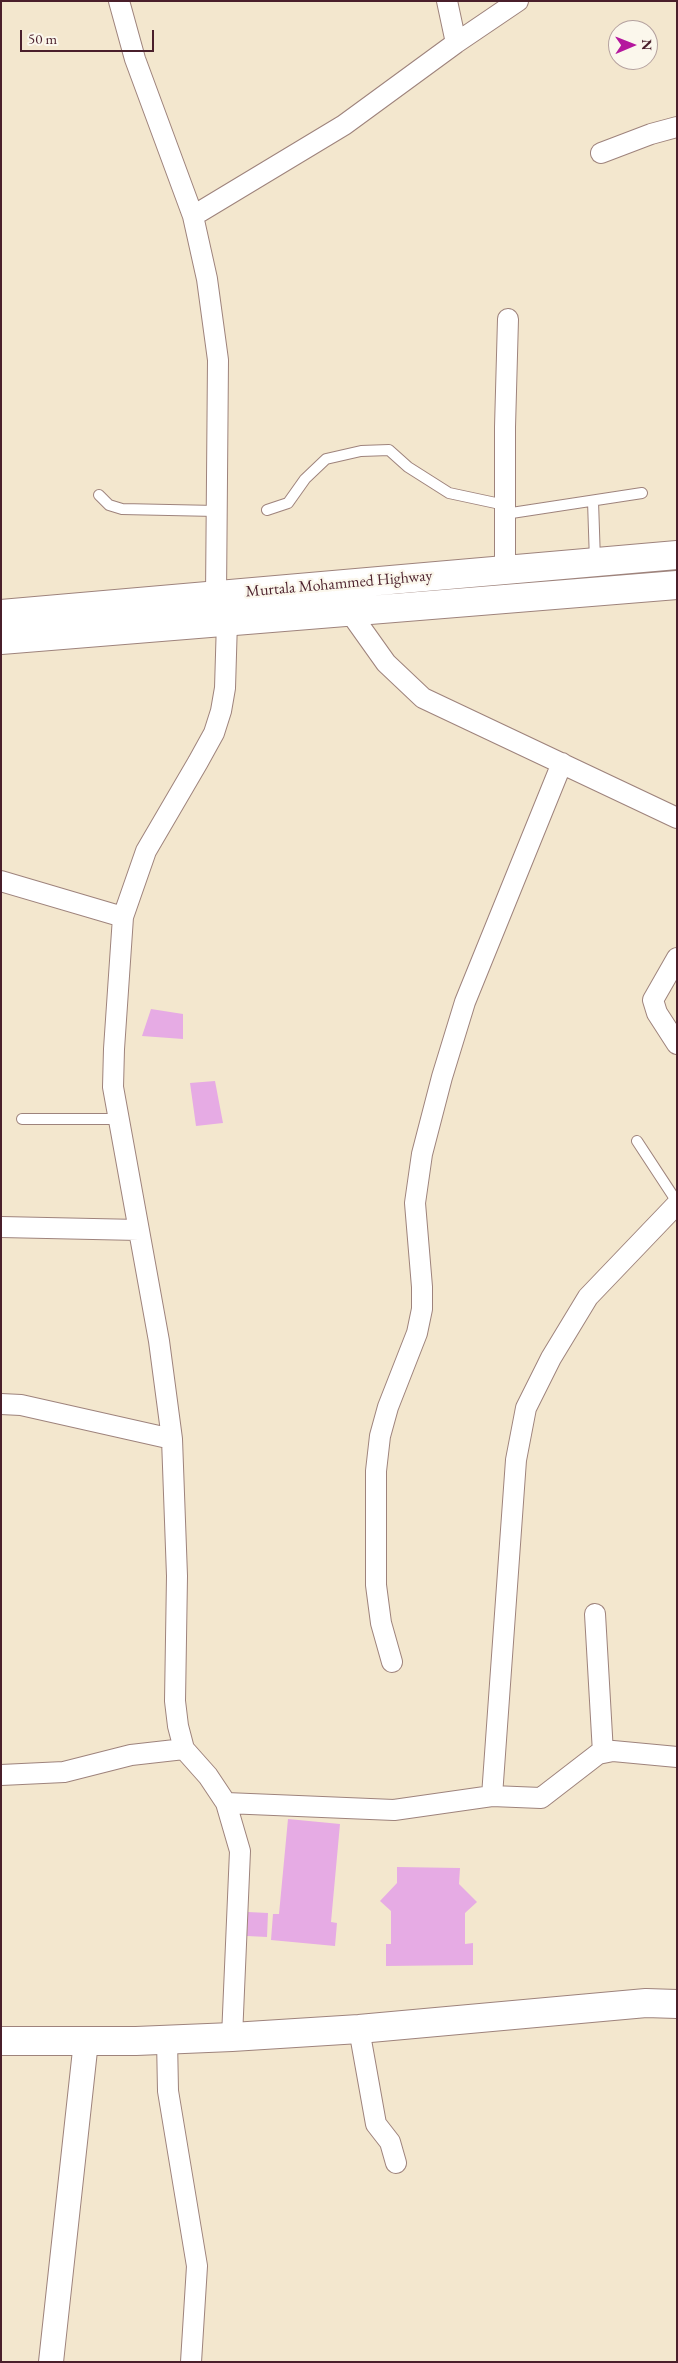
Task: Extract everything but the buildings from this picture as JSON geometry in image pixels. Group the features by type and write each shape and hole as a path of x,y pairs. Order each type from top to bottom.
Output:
{"main road":[{"name":"Murtala Mohammed Highway","path":"1,614 677,555"},
{"name":"Murtala Mohammed Highway","path":"1,640 677,585"},
{"path":"1,2041 167,2040 232,2037 359,2029 646,2003 677,2004"}],"street":[{"path":"119,1 135,59 193,216 207,279 218,360 216,595"},
{"path":"447,1 456,43"},
{"path":"193,216 344,125 456,43 518,1"},
{"path":"602,153 652,134 677,127"},
{"path":"505,570 508,319"},
{"path":"349,612 386,663 423,698 677,818"},
{"path":"227,621 225,688 221,711 214,733 146,851 123,917 113,1087 159,1341 172,1439 177,1576 175,1701 184,1749 208,1776 226,1803 240,1851 232,2037"},
{"path":"392,1662 380,1623 376,1585 376,1471 380,1436 388,1407 417,1333 422,1309 415,1203 422,1154 442,1077 465,1002 562,763"},
{"path":"1,882 123,917"},
{"path":"677,958 653,1000 657,1013 677,1044"},
{"path":"492,1796 516,1460 526,1408 551,1358 588,1296 677,1203"},
{"path":"1,1227 139,1230"},
{"path":"1,1404 21,1405 172,1439"},
{"path":"594,1614 603,1753"},
{"path":"1,1775 64,1772 131,1755 184,1749"},
{"path":"226,1803 394,1810 492,1796 542,1798 598,1754 613,1751 677,1758"},
{"path":"359,2029 376,2124 390,2142 396,2163"},
{"path":"167,2040 168,2091 197,2266 191,2362"},
{"path":"51,2362 86,2041"}],"lane":[{"path":"267,510 288,503 306,479 326,459 361,450 389,450 408,467 449,493 505,509 593,501 642,493"},
{"path":"99,495 109,505 122,509 216,511"},
{"path":"593,501 595,562"},
{"path":"22,1119 118,1119"},
{"path":"637,1141 677,1203"}]}
